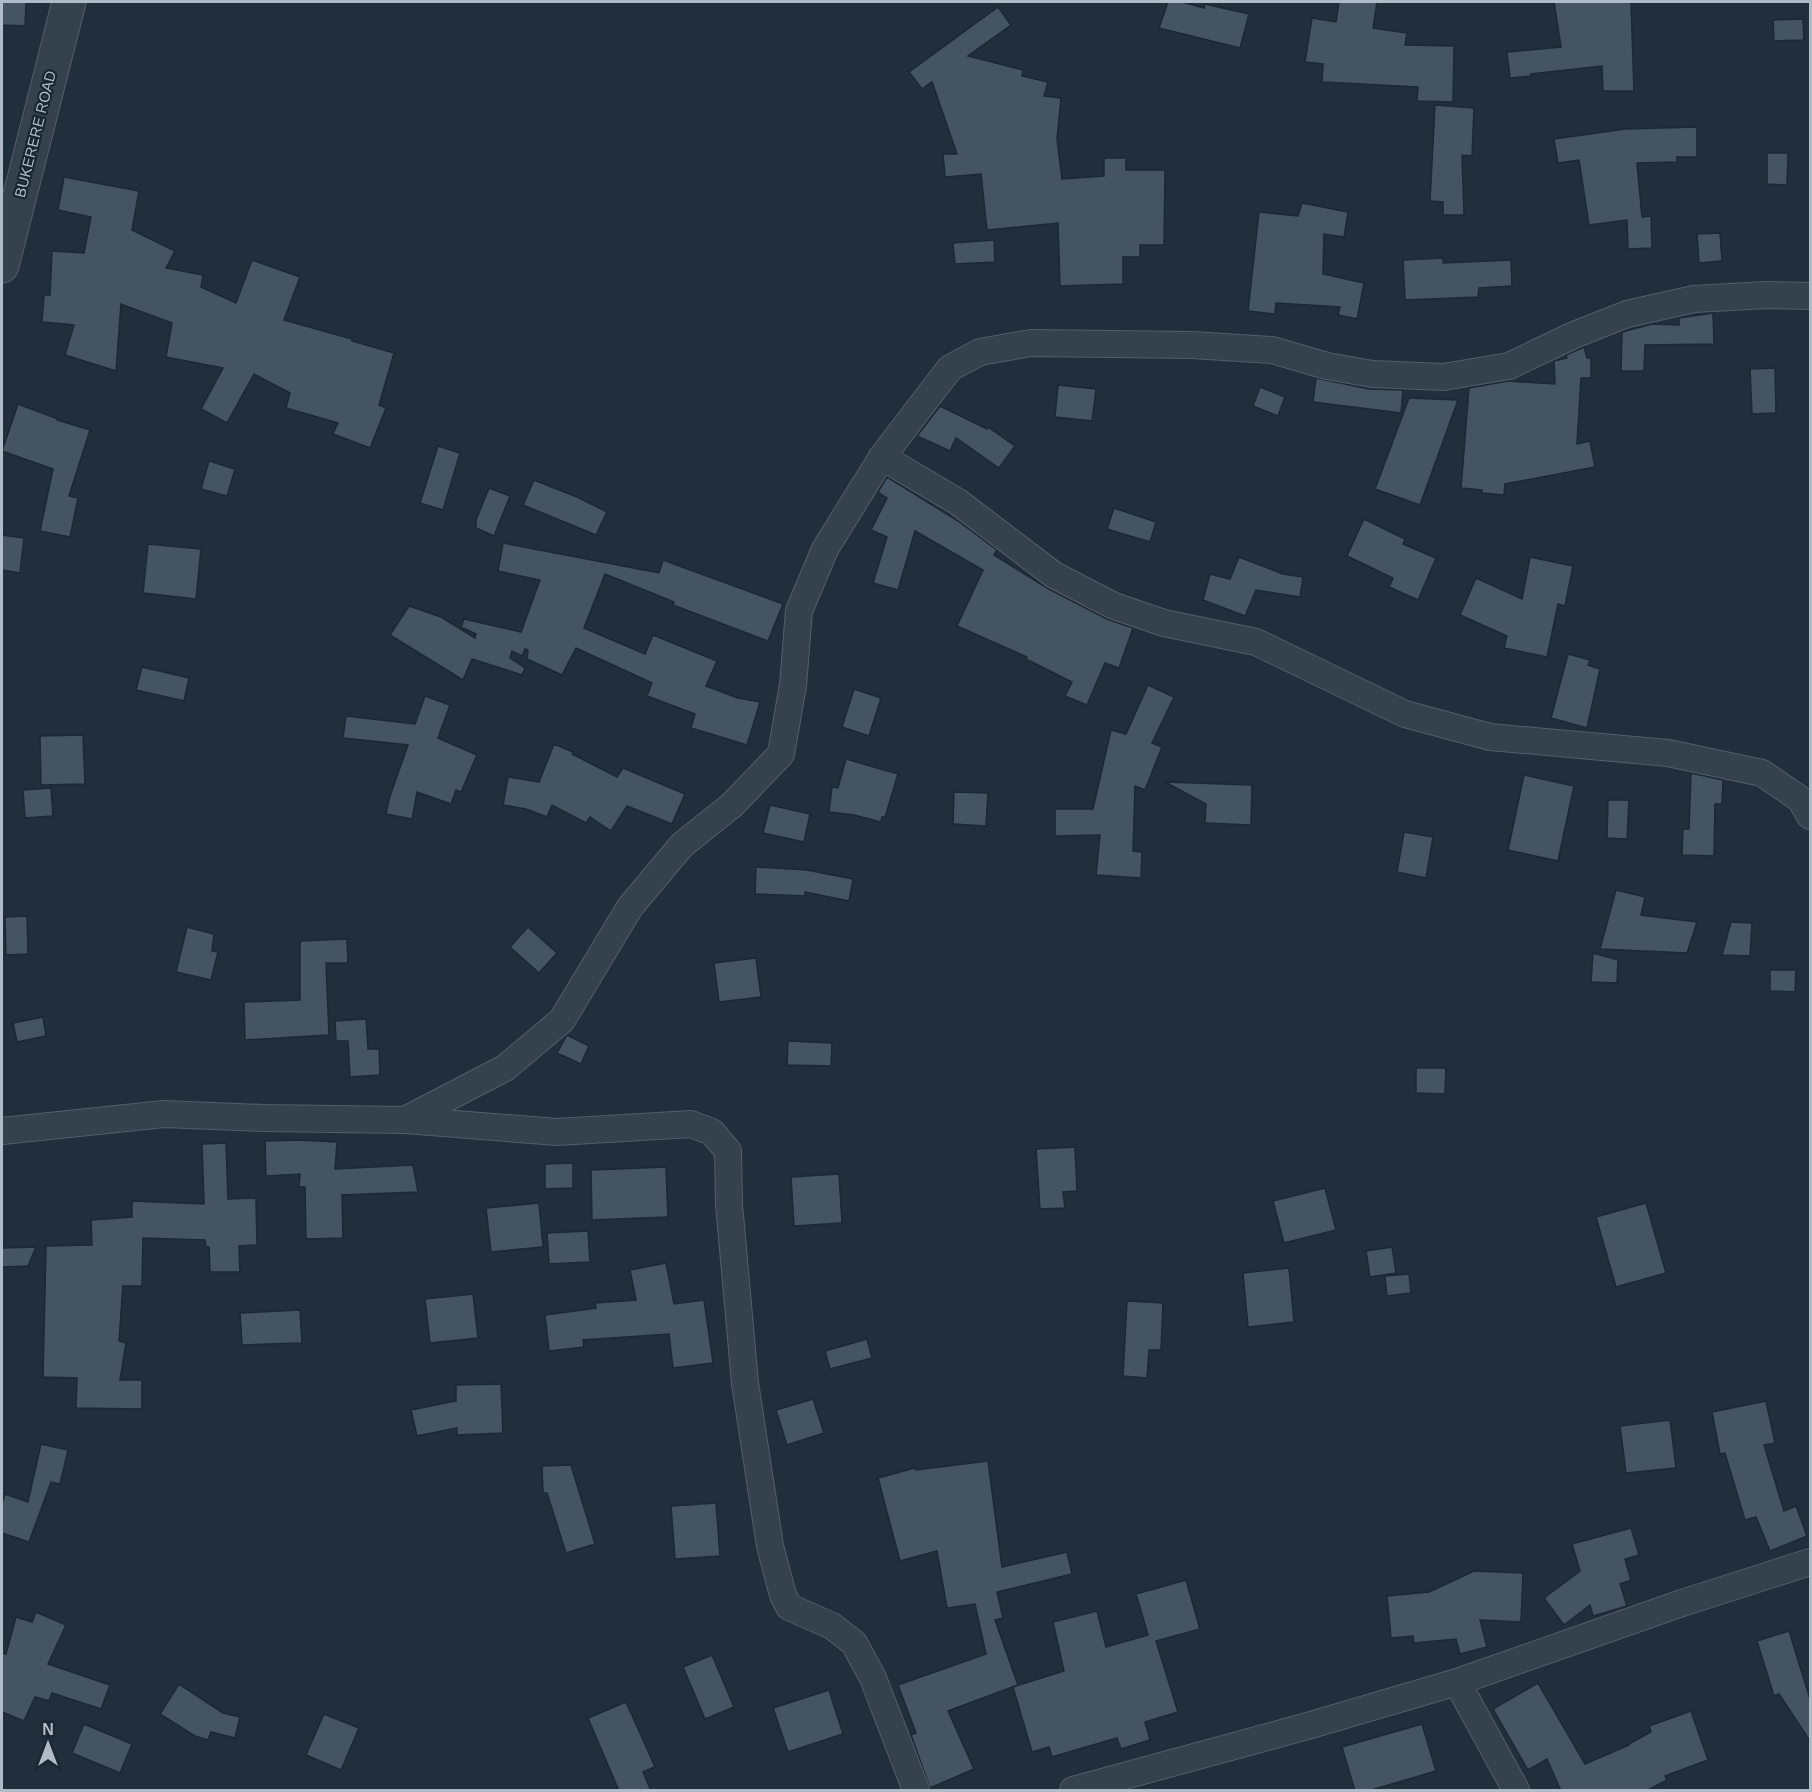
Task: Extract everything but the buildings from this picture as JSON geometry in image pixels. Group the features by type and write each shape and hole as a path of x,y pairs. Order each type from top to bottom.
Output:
{"street":[{"name":"BUKERERE ROAD","path":"2,266 69,2"},
{"path":"405,1120 506,1068 562,1020 630,907 682,845 732,805 781,754 793,685 799,611 825,549 882,457 950,368 980,352 1030,343 1192,345 1272,350 1327,366 1372,374 1444,377 1509,366 1574,335 1628,314 1694,299 1767,295 1810,296"},
{"path":"882,457 958,502 1054,575 1114,606 1164,623 1257,642 1405,714 1490,737 1668,753 1762,773 1800,799 1810,816"},
{"path":"2,1131 164,1114 405,1120 557,1132 691,1124 712,1132 728,1151 729,1204 745,1383 770,1546 783,1595 789,1607 832,1626 854,1643 873,1678 916,1791"},
{"path":"1073,1791 1457,1682 1810,1562"},
{"path":"1457,1682 1516,1791"}]}
